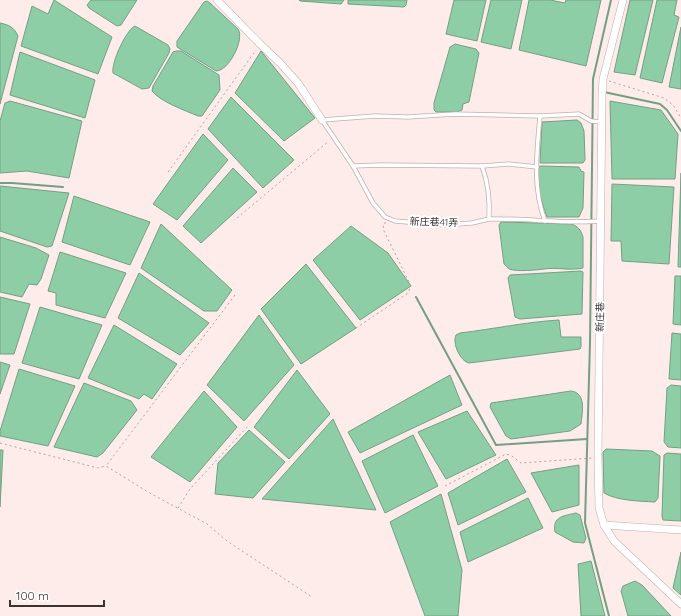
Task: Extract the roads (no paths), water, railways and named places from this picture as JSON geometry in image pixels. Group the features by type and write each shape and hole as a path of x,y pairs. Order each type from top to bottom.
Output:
{"street":[{"path":"217,0 298,83 322,120"},
{"name":"新庄巷","path":"623,0 603,79 601,122 598,458 599,508 604,524 614,541 681,604"},
{"path":"604,524 681,530"}],"lane":[{"path":"322,120 375,116 455,114 540,116 579,114 592,121 601,122"},
{"path":"540,116 537,153 538,196 545,221"},
{"path":"322,120 353,166 482,166 509,164 537,167"},
{"name":"新庄巷41弄","path":"353,166 373,203 385,217 395,221 444,225 472,223 489,219 514,218 578,223 601,221"},
{"path":"482,166 486,176 490,207 489,219"}],"waterway":[{"path":"609,616 585,523 590,342 593,79 611,0"},
{"path":"604,92 660,104 667,110 681,131"},
{"path":"0,183 63,187"},
{"path":"416,297 496,445 587,439"}]}
